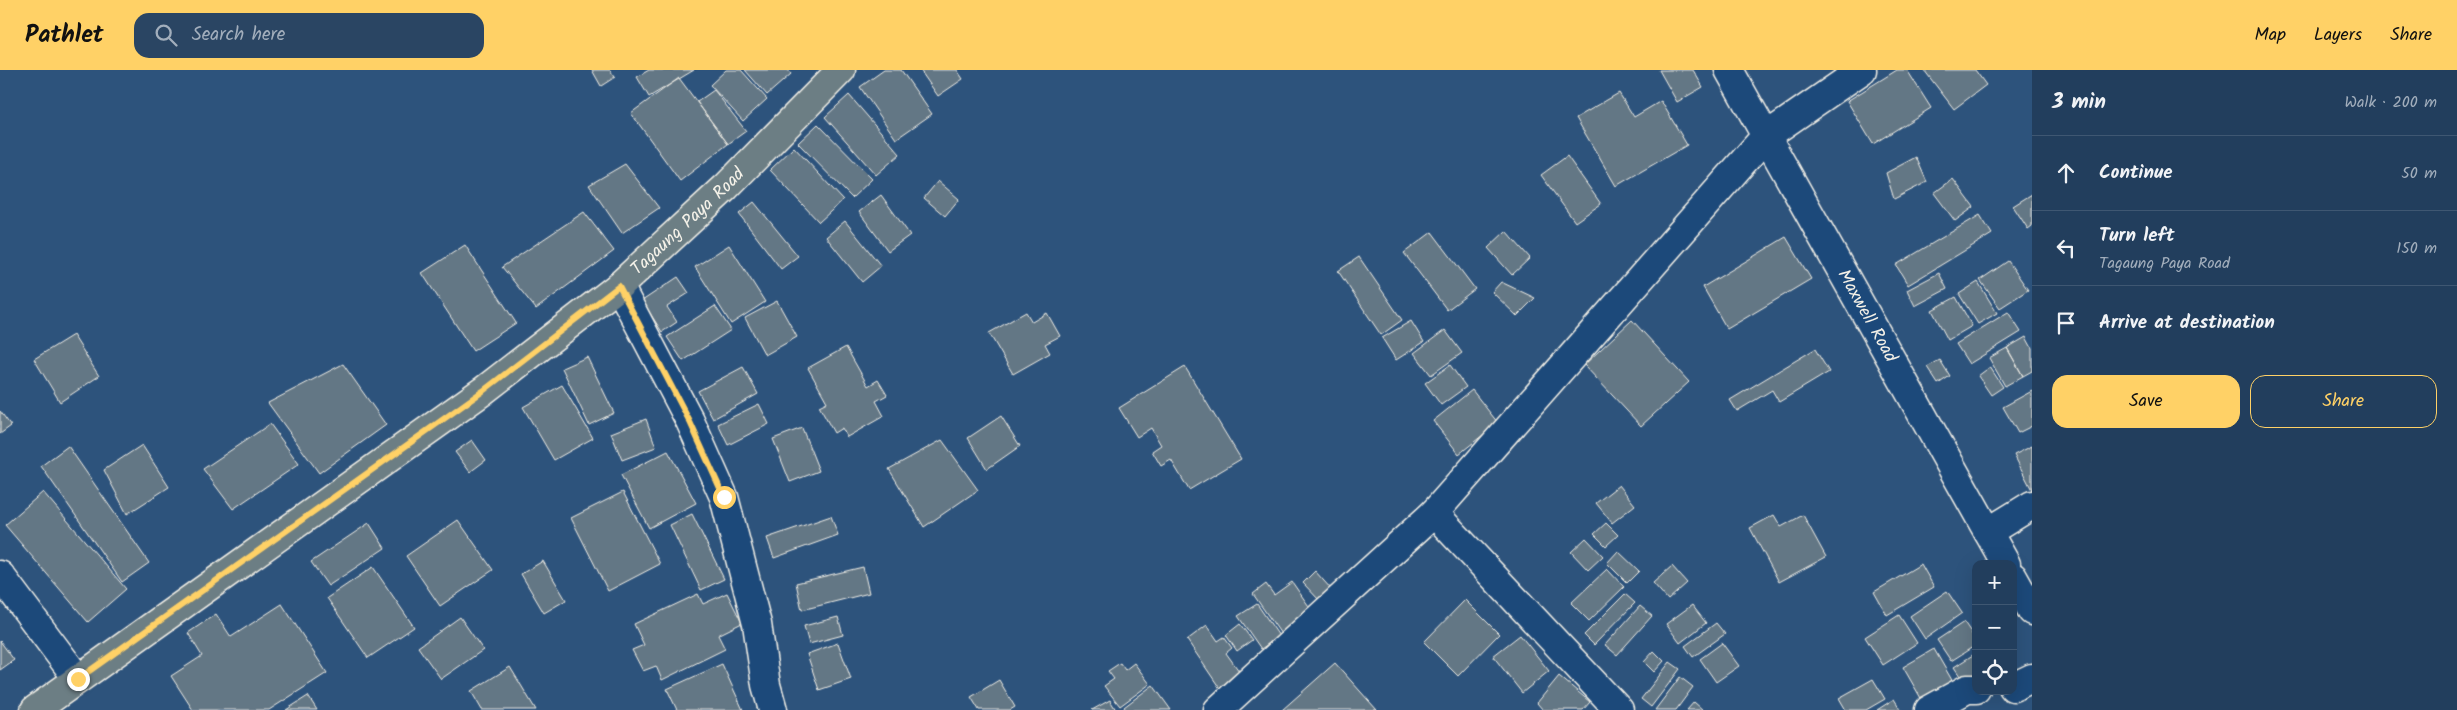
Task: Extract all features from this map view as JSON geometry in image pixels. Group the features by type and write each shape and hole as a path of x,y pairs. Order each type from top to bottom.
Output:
{"main road":[{"name":"Tagaung Paya Road","path":"35,710 483,391 619,286 726,187 838,71"}],"street":[{"name":"Maxwell Road","path":"1729,70 2004,560"},
{"path":"1218,710 1434,513 1765,137 1862,70"},
{"path":"619,286 690,422 724,497 757,624 766,685 773,710"},
{"path":"1988,532 2032,505"},
{"path":"1434,513 1619,710"},
{"path":"0,575 78,679"},
{"path":"2017,584 2032,611"},
{"path":"2017,685 2032,678"},
{"path":"1929,710 1967,689 1972,689"}],"building":[{"path":"592,70 610,70 615,77 601,86"},
{"path":"649,70 694,70 649,97 637,77"},
{"path":"726,70 741,70 767,99 743,121 710,85"},
{"path":"745,70 788,70 791,74 767,95"},
{"path":"884,70 901,70 932,114 896,139 860,87"},
{"path":"920,70 957,70 963,79 938,96"},
{"path":"1659,70 1693,70 1703,87 1677,102"},
{"path":"1897,70 1907,70 1931,108 1873,144 1847,101"},
{"path":"1924,70 1975,70 1986,85 1954,109"},
{"path":"679,78 728,144 680,181 631,113"},
{"path":"714,90 746,131 728,144 697,102"},
{"path":"1619,93 1634,117 1661,101 1687,145 1616,186 1576,118"},
{"path":"849,95 900,154 876,175 825,117"},
{"path":"818,124 872,179 852,198 798,143"},
{"path":"794,147 843,200 819,222 770,170"},
{"path":"1567,156 1601,204 1575,222 1541,175"},
{"path":"1916,157 1927,182 1894,199 1886,173"},
{"path":"625,164 659,208 622,233 589,185"},
{"path":"1953,179 1974,207 1955,221 1934,193"},
{"path":"938,181 959,199 945,216 924,198"},
{"path":"2032,194 2032,226 2028,229 2013,206"},
{"path":"881,195 910,235 888,251 859,212"},
{"path":"754,202 798,256 781,269 739,214"},
{"path":"584,212 614,251 536,309 502,267"},
{"path":"1980,215 1992,234 1908,285 1896,265"},
{"path":"845,221 881,266 862,282 826,237"},
{"path":"1506,231 1530,258 1512,275 1488,248"},
{"path":"1432,232 1475,289 1447,310 1404,253"},
{"path":"1786,237 1811,279 1727,329 1703,287"},
{"path":"465,245 516,323 473,351 422,273"},
{"path":"729,245 765,302 731,324 695,267"},
{"path":"1359,257 1402,320 1381,335 1338,271"},
{"path":"2008,261 2028,290 2000,308 1980,280"},
{"path":"1939,273 1947,289 1915,306 1907,290"},
{"path":"678,277 689,293 667,307 677,322 662,332 642,301"},
{"path":"1501,282 1535,298 1517,316 1492,292"},
{"path":"1978,282 1997,313 1978,324 1959,294"},
{"path":"1956,297 1972,326 1948,340 1932,310"},
{"path":"777,301 797,337 765,355 745,318"},
{"path":"715,306 731,330 683,361 667,337"},
{"path":"1026,312 1032,322 1047,313 1060,336 1045,344 1050,353 1013,374 989,333"},
{"path":"2008,312 2021,332 1969,364 1956,344"},
{"path":"1632,320 1689,382 1641,426 1584,365"},
{"path":"1411,321 1424,342 1396,360 1382,338"},
{"path":"1445,330 1462,353 1431,375 1414,353"},
{"path":"73,335 99,376 60,402 34,359"},
{"path":"2026,337 2032,348 2032,371 2023,376 2007,348"},
{"path":"846,347 868,386 878,380 887,395 876,401 884,416 847,437 842,428 834,433 819,406 827,402 808,368"},
{"path":"2007,348 2023,376 2005,386 1989,358"},
{"path":"1815,349 1829,372 1779,402 1772,390 1737,411 1730,400"},
{"path":"587,357 614,413 589,425 562,368"},
{"path":"1940,360 1950,376 1938,384 1927,367"},
{"path":"343,364 386,425 319,473 268,403"},
{"path":"1450,365 1466,387 1441,405 1425,383"},
{"path":"743,367 758,394 713,419 698,391"},
{"path":"1185,367 1241,459 1189,490 1171,460 1161,466 1152,451 1161,445 1151,428 1137,437 1119,408"},
{"path":"1990,367 2003,387 1991,395 1978,376"},
{"path":"562,385 593,438 554,460 523,407"},
{"path":"1472,390 1498,423 1459,454 1433,421"},
{"path":"2032,391 2032,426 2018,433 2003,407"},
{"path":"759,404 769,424 728,445 718,424"},
{"path":"0,411 11,426 0,434"},
{"path":"1001,416 1020,446 987,469 968,438"},
{"path":"646,419 656,447 622,460 611,433"},
{"path":"270,424 299,464 233,509 203,469"},
{"path":"802,428 819,471 790,482 773,439"},
{"path":"472,440 486,460 470,472 455,452"},
{"path":"942,440 978,490 924,527 889,469"},
{"path":"142,445 169,487 127,514 104,470"},
{"path":"68,446 149,563 122,582 41,466"},
{"path":"2032,446 2032,490 2014,455"},
{"path":"668,451 696,503 649,528 621,475"},
{"path":"1619,485 1635,505 1612,523 1596,503"},
{"path":"43,492 126,589 88,622 5,525"},
{"path":"623,492 660,564 608,591 571,518"},
{"path":"692,514 724,579 701,590 670,525"},
{"path":"1774,515 1781,527 1803,515 1826,557 1779,582 1750,528"},
{"path":"831,516 838,535 774,558 767,538"},
{"path":"458,520 493,570 440,606 406,556"},
{"path":"369,523 385,548 328,586 311,562"},
{"path":"1606,523 1618,535 1606,546 1594,534"},
{"path":"1586,538 1603,556 1588,570 1571,552"},
{"path":"1618,551 1639,571 1627,583 1607,563"},
{"path":"543,561 566,600 544,613 521,574"},
{"path":"1921,564 1934,587 1887,615 1874,592"},
{"path":"1672,566 1687,583 1668,600 1653,583"},
{"path":"373,567 414,627 368,658 327,598"},
{"path":"863,567 869,593 802,610 796,583"},
{"path":"1607,569 1624,587 1589,621 1571,603"},
{"path":"1315,571 1332,590 1320,601 1303,583"},
{"path":"1292,582 1313,612 1281,634 1253,594 1266,584 1274,595"},
{"path":"1947,591 1962,613 1925,639 1910,616"},
{"path":"727,593 742,623 718,635 725,649 662,680 656,666 643,671 632,650 644,645 634,624 698,594 703,604"},
{"path":"1625,594 1635,603 1594,645 1584,635"},
{"path":"1465,600 1499,634 1458,676 1424,642"},
{"path":"282,604 327,673 269,710 193,710 171,676 202,656 188,633 216,614 231,637"},
{"path":"1257,604 1279,636 1261,649 1238,616"},
{"path":"1692,605 1706,623 1680,643 1666,624"},
{"path":"1640,606 1652,616 1617,655 1605,645"},
{"path":"1899,615 1917,643 1883,665 1865,637"},
{"path":"460,617 483,650 441,679 418,647"},
{"path":"838,617 843,635 809,644 804,626"},
{"path":"1964,622 1972,634 1972,648 1951,661 1937,640"},
{"path":"1716,623 1725,634 1693,657 1685,646"},
{"path":"1240,624 1252,640 1237,651 1226,635"},
{"path":"1207,625 1218,641 1224,637 1232,648 1226,653 1242,675 1221,690 1187,640"},
{"path":"1520,635 1549,671 1522,693 1493,656"},
{"path":"0,641 14,660 0,670"},
{"path":"838,643 851,679 819,690 807,654"},
{"path":"1722,643 1739,666 1716,682 1700,659"},
{"path":"1934,649 1953,682 1922,700 1903,667"},
{"path":"1654,651 1664,661 1654,672 1644,662"},
{"path":"1972,656 1972,677 1964,682 1954,667"},
{"path":"1670,662 1680,669 1651,707 1641,699"},
{"path":"1120,663 1125,670 1134,663 1150,684 1120,706 1104,686 1114,679 1108,671"},
{"path":"1335,663 1377,710 1282,710"},
{"path":"722,664 743,710 677,710 667,689"},
{"path":"510,667 536,710 482,710 471,691"},
{"path":"1559,676 1590,702 1583,710 1543,710 1537,703"},
{"path":"1680,677 1693,687 1676,710 1655,710"},
{"path":"1873,679 1885,699 1866,710 1846,710 1839,698"},
{"path":"999,680 1015,707 1010,710 979,710 971,697"},
{"path":"1153,685 1171,710 1126,710 1124,707"},
{"path":"308,696 317,710 286,710"},
{"path":"1894,699 1901,710 1877,710"},
{"path":"1110,700 1116,710 1092,710"},
{"path":"1694,702 1703,710 1687,710"}],"route":[{"path":"78,679 483,391 619,286 690,422 724,497"}]}
